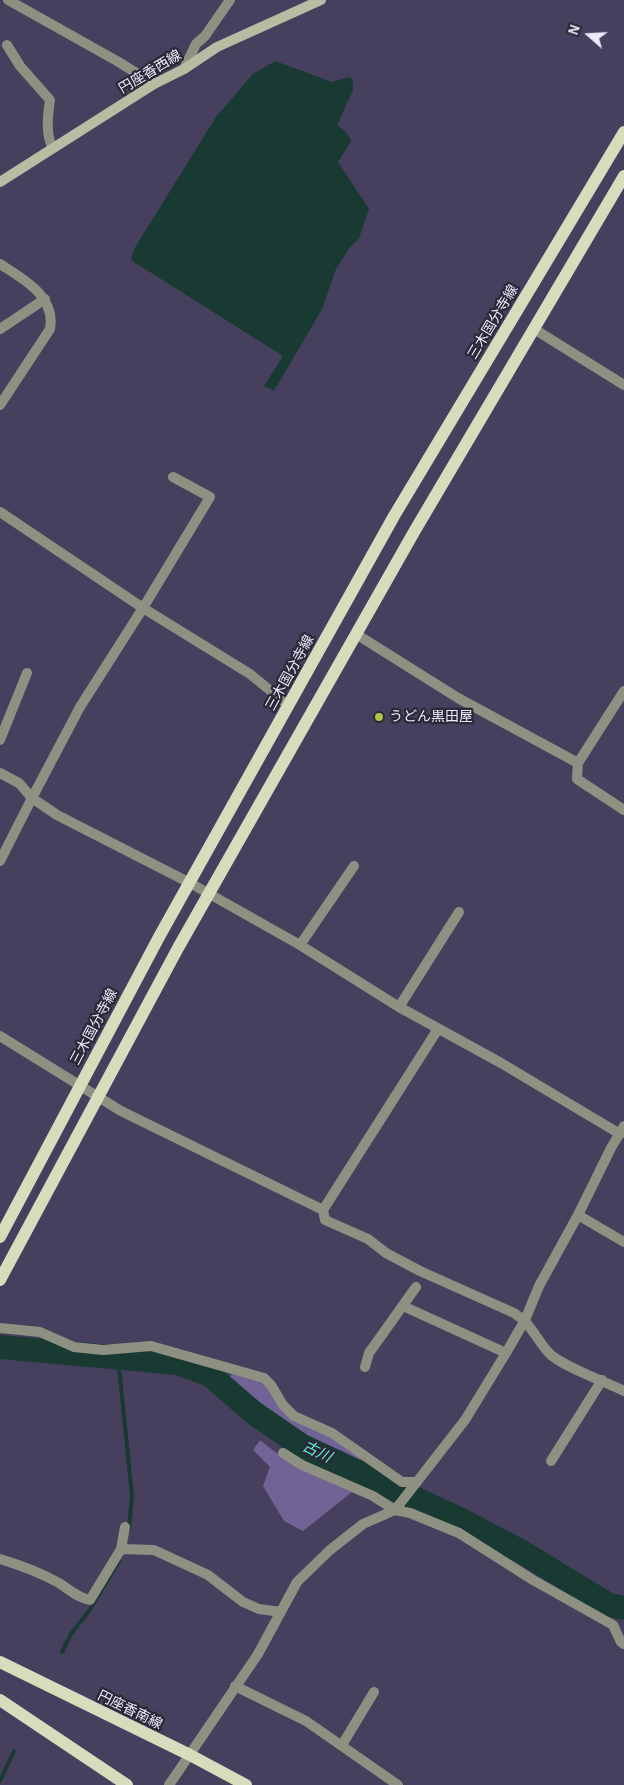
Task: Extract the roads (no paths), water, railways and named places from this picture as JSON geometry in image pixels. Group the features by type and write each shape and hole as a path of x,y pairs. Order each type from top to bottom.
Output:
{"main road":[{"name":"円座香西線","path":"0,182 154,84 184,69 217,47 320,0"},
{"name":"三木国分寺線","path":"0,1237 159,937 394,516 624,132"},
{"path":"0,1280 178,948 414,532 624,176"},
{"name":"円座香南線","path":"0,1662 190,1755 246,1785"},
{"path":"0,1700 127,1785"}],"street":[{"path":"8,0 154,84"},
{"path":"184,69 196,44 205,36 230,0"},
{"path":"7,45 20,66 50,100 48,112 49,141 53,148"},
{"path":"0,264 34,286 45,300 52,320 50,329 0,405"},
{"path":"0,329 45,300"},
{"path":"534,329 624,386"},
{"path":"0,861 80,706 143,608 210,496 173,476"},
{"path":"0,512 143,608 250,674 289,706"},
{"path":"356,634 458,698 578,763"},
{"path":"0,740 27,672"},
{"path":"624,691 578,763 577,779 624,810"},
{"path":"0,773 19,783 32,798 57,815 190,883 300,945 399,1007 622,1130 539,1286 525,1320 465,1420 397,1507 363,1524 330,1550 297,1582 258,1654 169,1785"},
{"path":"300,945 354,866"},
{"path":"399,1007 459,912"},
{"path":"438,1029 323,1210 325,1220 368,1239 386,1253 420,1270 514,1313 525,1320 549,1354 624,1391"},
{"path":"0,1036 121,1111 323,1210"},
{"path":"578,1215 624,1242"},
{"path":"365,1367 369,1353 416,1287"},
{"path":"403,1306 506,1354"},
{"path":"0,1328 40,1332 74,1347 103,1350 151,1346 264,1378 271,1384 283,1405 294,1416 332,1433 402,1482 414,1486"},
{"path":"551,1461 602,1380"},
{"path":"283,1453 302,1465 459,1533 533,1580 613,1625 621,1642 624,1644"},
{"path":"0,1559 18,1564 59,1583 82,1599 90,1600 121,1549 125,1527"},
{"path":"121,1549 154,1550 208,1575 243,1602 259,1609 281,1612"},
{"path":"236,1686 306,1721 398,1785"},
{"path":"342,1745 374,1692"}],"waterway":[{"name":"古川","path":"0,1347 178,1363 210,1375 254,1413 302,1446 459,1519 522,1552 609,1605 624,1608"},
{"path":"118,1357 132,1496 129,1529"},
{"path":"62,1652 71,1634 89,1611 119,1561"},
{"path":"0,1781 14,1751"}],"place":[{"name":"うどん黒田屋","path":"379,717"}]}
